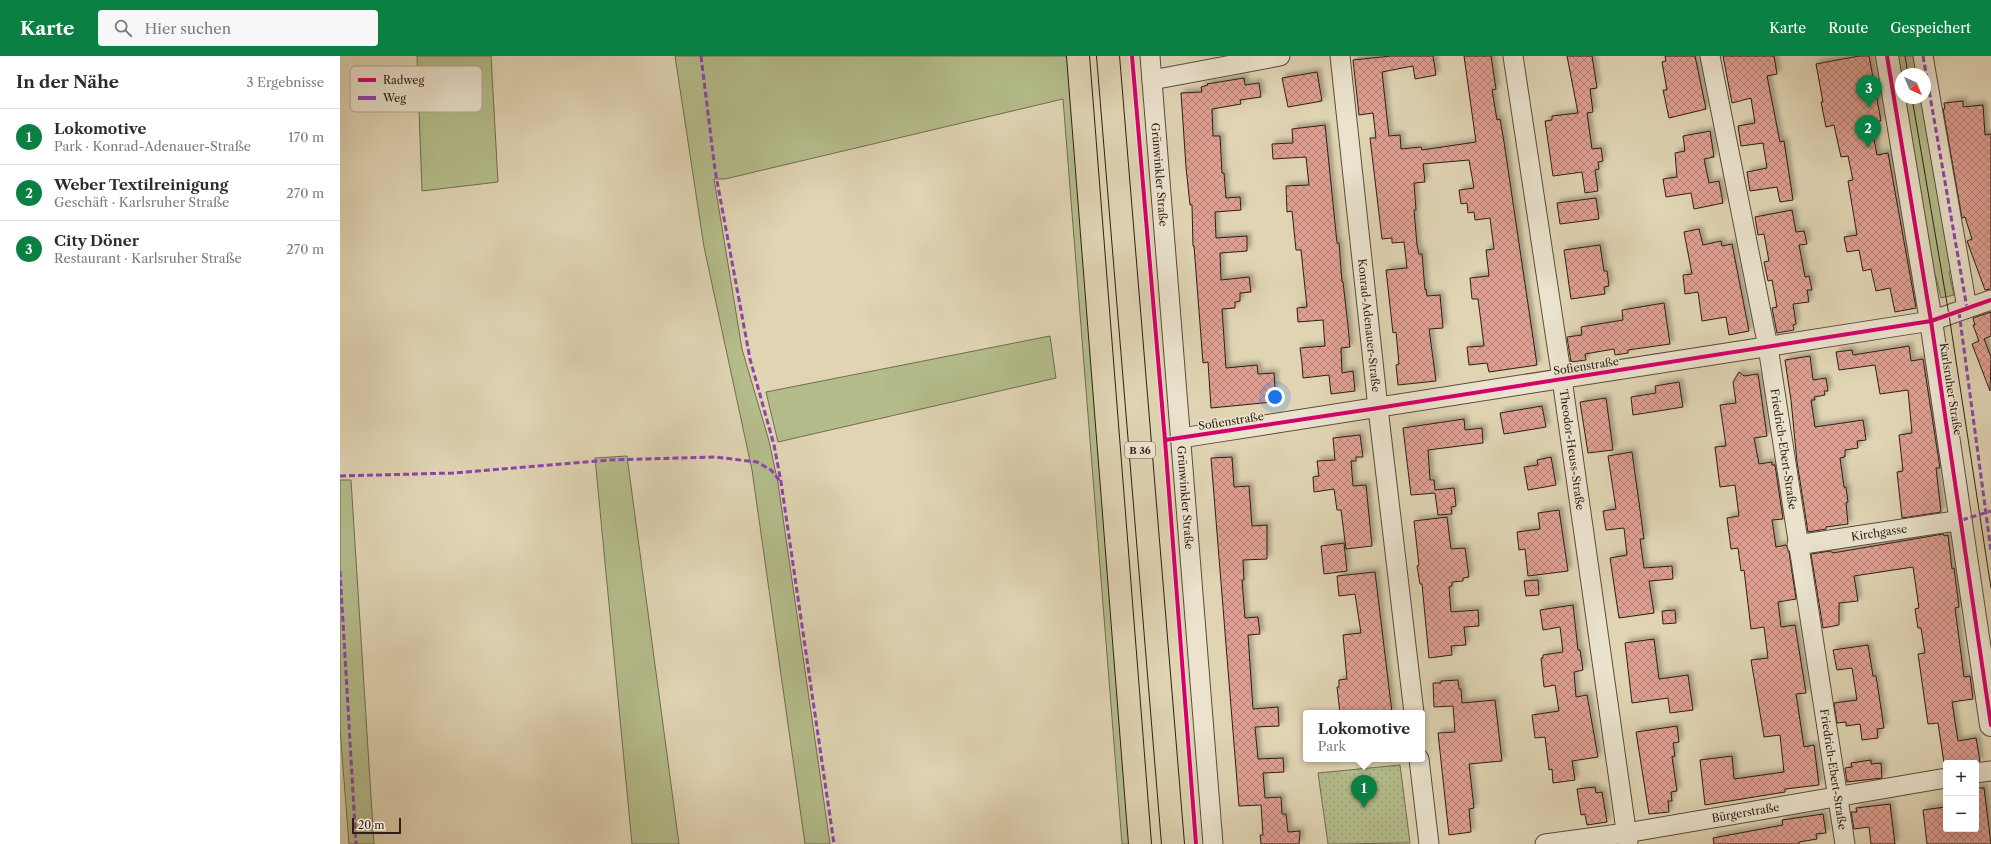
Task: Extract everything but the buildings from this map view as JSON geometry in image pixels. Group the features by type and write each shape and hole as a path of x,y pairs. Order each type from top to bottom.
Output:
{"main road":[{"name":"B 36","path":"1078,56 1140,844"},
{"name":"B 36","path":"1108,56 1173,844"}],"street":[{"name":"Grünwinkler Straße","path":"1150,56 1213,844"},
{"path":"1152,80 1280,56"},
{"name":"Konrad-Adenauer-Straße","path":"1340,56 1378,408 1414,710"},
{"name":"Theodor-Heuss-Straße","path":"1514,56 1562,379 1627,838"},
{"name":"Friedrich-Ebert-Straße","path":"1710,56 1768,347 1797,545 1845,844"},
{"name":"Karlsruher Straße","path":"1887,56 1962,520 1991,725"},
{"path":"1923,56 1967,308"},
{"name":"Sofienstraße","path":"1181,438 1931,321 1991,300"},
{"name":"Kirchgasse","path":"1797,545 1962,520"},
{"path":"1419,762 1429,844"},
{"path":"1979,773 1991,771"},
{"name":"Bürgerstraße","path":"1545,844 1627,838 1838,796 1943,778"}],"green space":[{"path":"417,56 491,56 498,182 422,191 419,112 482,112 482,66 417,66"},
{"path":"675,56 1071,56 1130,844 1122,844 1063,99 725,179 714,179 742,349 769,441 778,483 830,844 805,844 752,470 704,247"},
{"path":"1894,56 1918,56 1921,68 1896,68"},
{"path":"1902,104 1926,104 1955,261 1949,273 1954,295 1941,298 1936,277 1928,272"},
{"path":"1050,336 1056,378 778,442 766,392"},
{"path":"627,456 679,844 632,844 595,458"},
{"path":"340,480 351,480 374,844 349,844 340,729"},
{"path":"1400,765 1410,843 1328,844 1318,773"}],"tram line":[{"path":"1905,56 1907,68"},
{"path":"1913,104 1949,315 1991,588"}],"marked path":[{"path":"701,56 715,170 750,359 774,445 781,482 834,844"},
{"path":"1923,56 1967,308"},
{"path":"1959,312 1991,551"},
{"path":"340,476 453,473 610,460 715,457 757,462 771,470 781,482"},
{"path":"1962,520 1991,511"},
{"path":"340,571 356,844"}],"cycle path":[{"path":"1132,56 1165,440 1196,844"},
{"path":"1887,56 1931,321 1991,725"},
{"path":"1165,440 1931,321 1991,300"}],"place":[{"name":"City Döner","path":"1869,108"},
{"name":"Weber Textilreinigung","path":"1868,148"},
{"name":"Lokomotive","path":"1364,808"}]}
